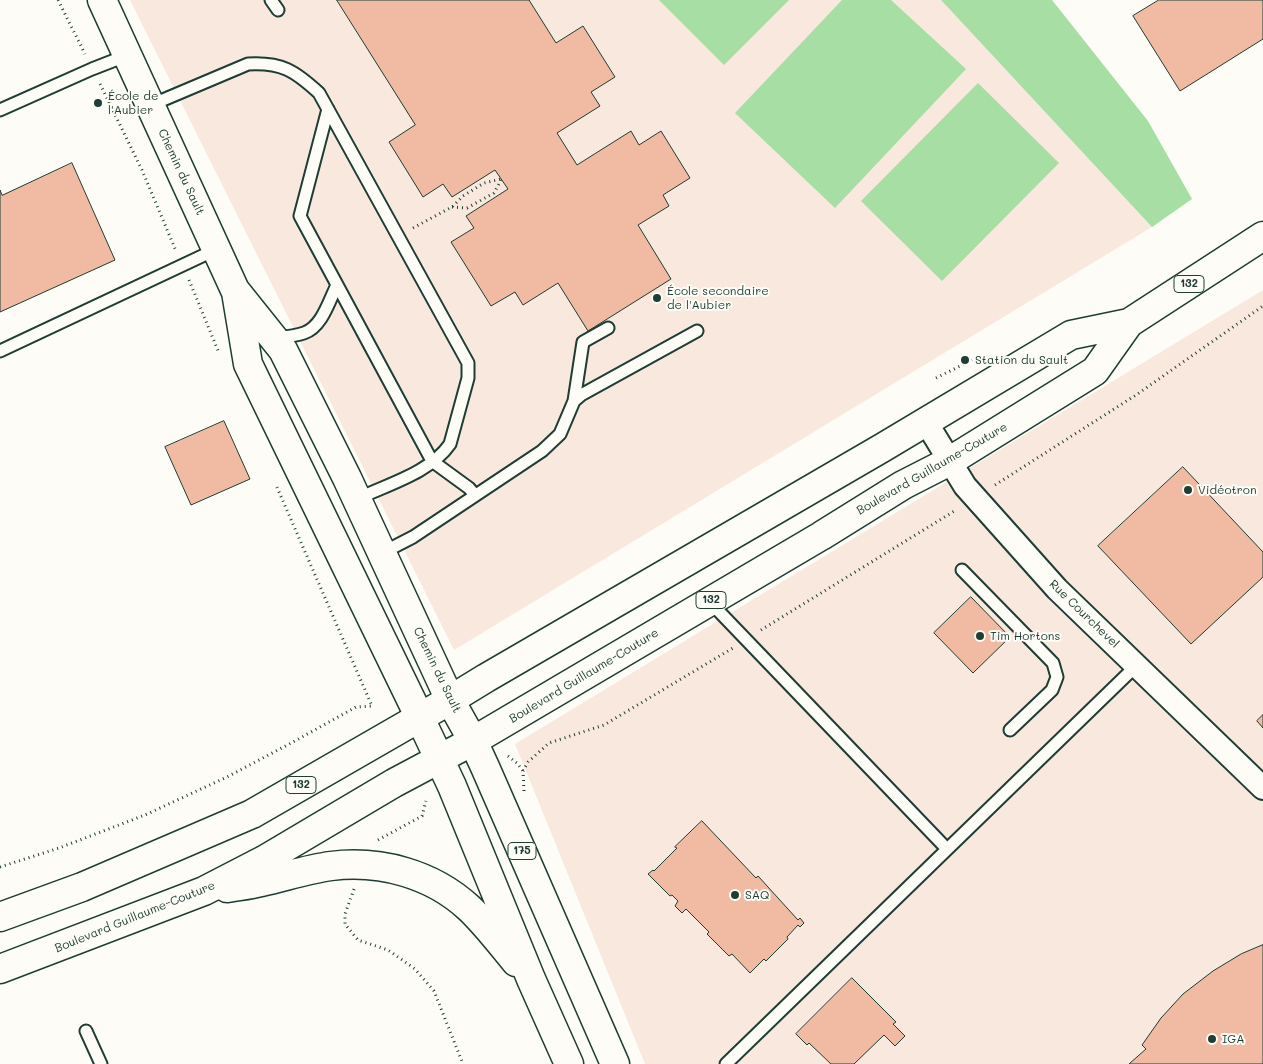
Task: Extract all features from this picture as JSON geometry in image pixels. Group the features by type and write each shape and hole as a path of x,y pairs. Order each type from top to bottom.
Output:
{"main road":[{"name":"Chemin du Sault","path":"102,0 236,290 283,350 357,499 450,700 473,741 615,1064"},
{"name":"Boulevard Guillaume-Couture","path":"0,917 82,886 252,814 420,718 502,668 1071,336 1129,322 1263,236"},
{"name":"Chemin du Sault","path":"236,290 248,364 440,759 531,979 569,1064"},
{"name":"Boulevard Guillaume-Couture","path":"0,969 204,891 264,860 394,783 473,741 812,541 903,485 950,461 1095,370 1129,322"},
{"path":"204,891 259,883 332,866 362,865 393,868 421,876 469,908 531,979"}],"street":[{"name":"Rue Courchevel","path":"926,422 975,497 1057,589 1263,788"}],"lane":[{"path":"0,110 128,55"},
{"path":"151,105 248,64 278,65 299,75 319,92 468,363 468,378 450,444 444,453 413,474 357,499"},
{"path":"328,108 300,216 432,461 464,484 475,495"},
{"path":"0,351 217,249"},
{"path":"244,342 305,333 321,319 337,285"},
{"path":"382,552 413,537 552,442 560,434 574,401 583,342 608,328"},
{"path":"574,401 581,395 697,331"},
{"path":"962,570 1054,663 1057,677 1052,690 1010,730"},
{"path":"709,601 947,849"},
{"path":"726,1064 1137,665"},
{"path":"86,1031 101,1064"}],"path":[{"path":"58,0 142,170 221,358"},
{"path":"424,222 452,207 463,196 484,183 501,179 494,194 468,208 452,207"},
{"path":"1003,481 1136,395 1263,306"},
{"path":"936,378 972,360"},
{"path":"0,867 59,848 145,815 227,777 356,707 372,706 273,477"},
{"path":"523,771 528,762 549,743"},
{"path":"507,755 518,763 523,771 524,796"},
{"path":"373,843 422,816 426,801"},
{"path":"356,883 345,914 346,924 358,940 388,950 415,969 434,991 463,1064"}],"shaded area":[{"name":"École secondaire de l'Aubier","path":"130,0 941,0 1152,227 454,650"},
{"path":"1263,290 1263,1064 645,1064 515,744"}],"green space":[{"path":"659,0 789,0 724,65"},
{"path":"842,0 891,0 966,69 835,208 735,113"},
{"path":"941,0 1052,0 1148,121 1192,199 1152,227"},
{"path":"978,83 1059,163 942,281 861,201"}],"building":[{"path":"337,0 529,0 556,43 583,26 615,77 591,92 600,106 557,133 577,165 631,131 639,145 661,131 690,178 663,195 669,206 638,225 671,279 588,331 558,283 523,305 515,292 491,306 451,242 474,228 466,216 508,189 495,170 452,197 443,184 423,197 389,142 415,125"},
{"path":"1159,0 1263,0 1263,39 1180,91 1133,16"},
{"path":"72,163 115,260 0,312 0,190 2,195"},
{"path":"224,421 250,479 191,505 165,447"},
{"path":"1183,467 1263,552 1263,577 1191,644 1098,546"},
{"path":"971,597 1010,637 973,673 934,633"},
{"path":"1263,715 1263,728 1257,721"},
{"path":"702,821 756,878 758,876 798,920 800,918 804,923 800,927 798,925 787,937 788,939 766,961 764,959 750,973 732,954 729,956 707,934 709,932 686,909 682,913 675,906 678,901 672,895 670,896 648,874 654,871"},
{"path":"1263,945 1263,1064 1129,1064 1146,1049 1142,1045 1161,1018 1183,994 1213,971 1241,954"},
{"path":"852,978 896,1022 893,1024 905,1036 895,1046 884,1035 854,1064 831,1064 809,1043 807,1045 796,1034"}],"place":[{"name":"École de l'Aubier","path":"98,103"},
{"name":"École secondaire de l'Aubier","path":"657,298"},
{"name":"Station du Sault","path":"965,360"},
{"name":"Vidéotron","path":"1188,490"},
{"name":"Tim Hortons","path":"980,636"},
{"name":"SAQ","path":"735,895"},
{"name":"IGA","path":"1212,1039"}]}
